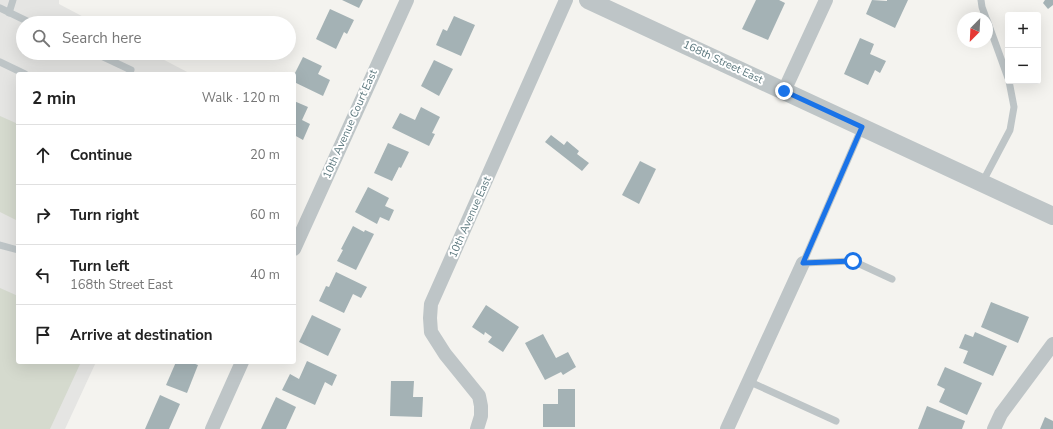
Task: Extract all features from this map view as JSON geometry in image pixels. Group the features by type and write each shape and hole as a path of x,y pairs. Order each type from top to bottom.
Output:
{"street":[{"name":"10th Avenue Court East","path":"296,244 407,0"},
{"name":"10th Avenue East","path":"477,429 481,416 479,396 445,354 431,332 431,304 566,0"},
{"name":"168th Street East","path":"588,0 613,5 784,91 1053,216"},
{"path":"784,91 826,0"},
{"path":"727,429 803,263"},
{"path":"994,429 1001,414 1053,344"},
{"path":"212,429 241,364"}],"lane":[{"path":"9,13 13,0"},
{"path":"982,0 984,12"},
{"path":"0,8 16,16"},
{"path":"993,36 1005,70"},
{"path":"110,60 131,70 130,72"},
{"path":"0,62 21,72"},
{"path":"982,183 1010,130 1014,107 1010,84"},
{"path":"862,127 803,263 853,261 892,279"},
{"path":"0,245 16,249"},
{"path":"748,381 836,421"}],"shaded area":[{"path":"0,0 59,0 59,4 82,16 16,16 16,60 164,60 187,72 16,72 16,364 95,364 65,429 0,429"},
{"path":"0,116 16,123 16,220 0,212"},
{"path":"0,288 16,295 16,364 80,364 50,429 0,429"}],"building":[{"path":"342,0 363,0 359,8"},
{"path":"756,0 779,0 785,3 768,40 742,29"},
{"path":"872,0 908,0 895,28 866,14"},
{"path":"1045,0 1053,0 1053,5 1048,9 1043,3"},
{"path":"330,9 354,20 347,34 344,32 336,49 316,39"},
{"path":"454,16 475,25 461,56 436,45 443,29 447,31"},
{"path":"860,38 874,44 870,54 886,61 880,73 875,70 868,85 844,74"},
{"path":"303,57 322,66 318,74 330,80 323,96 296,83 296,72"},
{"path":"434,60 453,69 439,96 421,86"},
{"path":"296,102 308,107 302,120 310,124 303,140 296,136"},
{"path":"421,107 440,117 432,133 435,134 429,146 392,128 400,113 415,120"},
{"path":"551,135 564,145 567,141 579,151 577,154 589,163 582,171 545,142"},
{"path":"388,143 409,152 392,181 374,173"},
{"path":"640,161 656,169 639,204 622,195"},
{"path":"368,187 389,198 385,206 394,210 389,221 380,217 377,224 355,212"},
{"path":"353,226 364,232 365,230 374,234 356,270 337,261 343,250 341,249"},
{"path":"336,272 367,287 361,298 353,294 344,313 319,301 326,286 329,287"},
{"path":"991,302 1029,317 1018,343 981,327"},
{"path":"486,305 519,327 503,352 488,342 492,337 485,332 484,335 472,327"},
{"path":"312,315 341,329 328,356 299,342"},
{"path":"975,332 1007,346 993,376 963,363 968,351 959,348 965,334 973,337"},
{"path":"543,334 556,358 568,352 576,367 563,375 561,372 545,380 525,343"},
{"path":"307,361 337,375 332,386 325,382 315,405 282,390 290,374 299,379"},
{"path":"175,364 198,365 187,393 166,385"},
{"path":"945,367 982,383 967,415 939,402 945,389 937,385"},
{"path":"391,381 414,381 413,397 423,397 422,417 390,416"},
{"path":"558,389 575,389 575,427 543,427 543,404 558,404"},
{"path":"160,395 180,404 169,429 145,429"},
{"path":"276,397 296,407 286,429 261,429"},
{"path":"927,406 965,421 962,429 918,429"},
{"path":"1045,417 1053,421 1053,429 1040,429"}],"route":[{"path":"784,91 862,127 803,263 853,261"}]}
